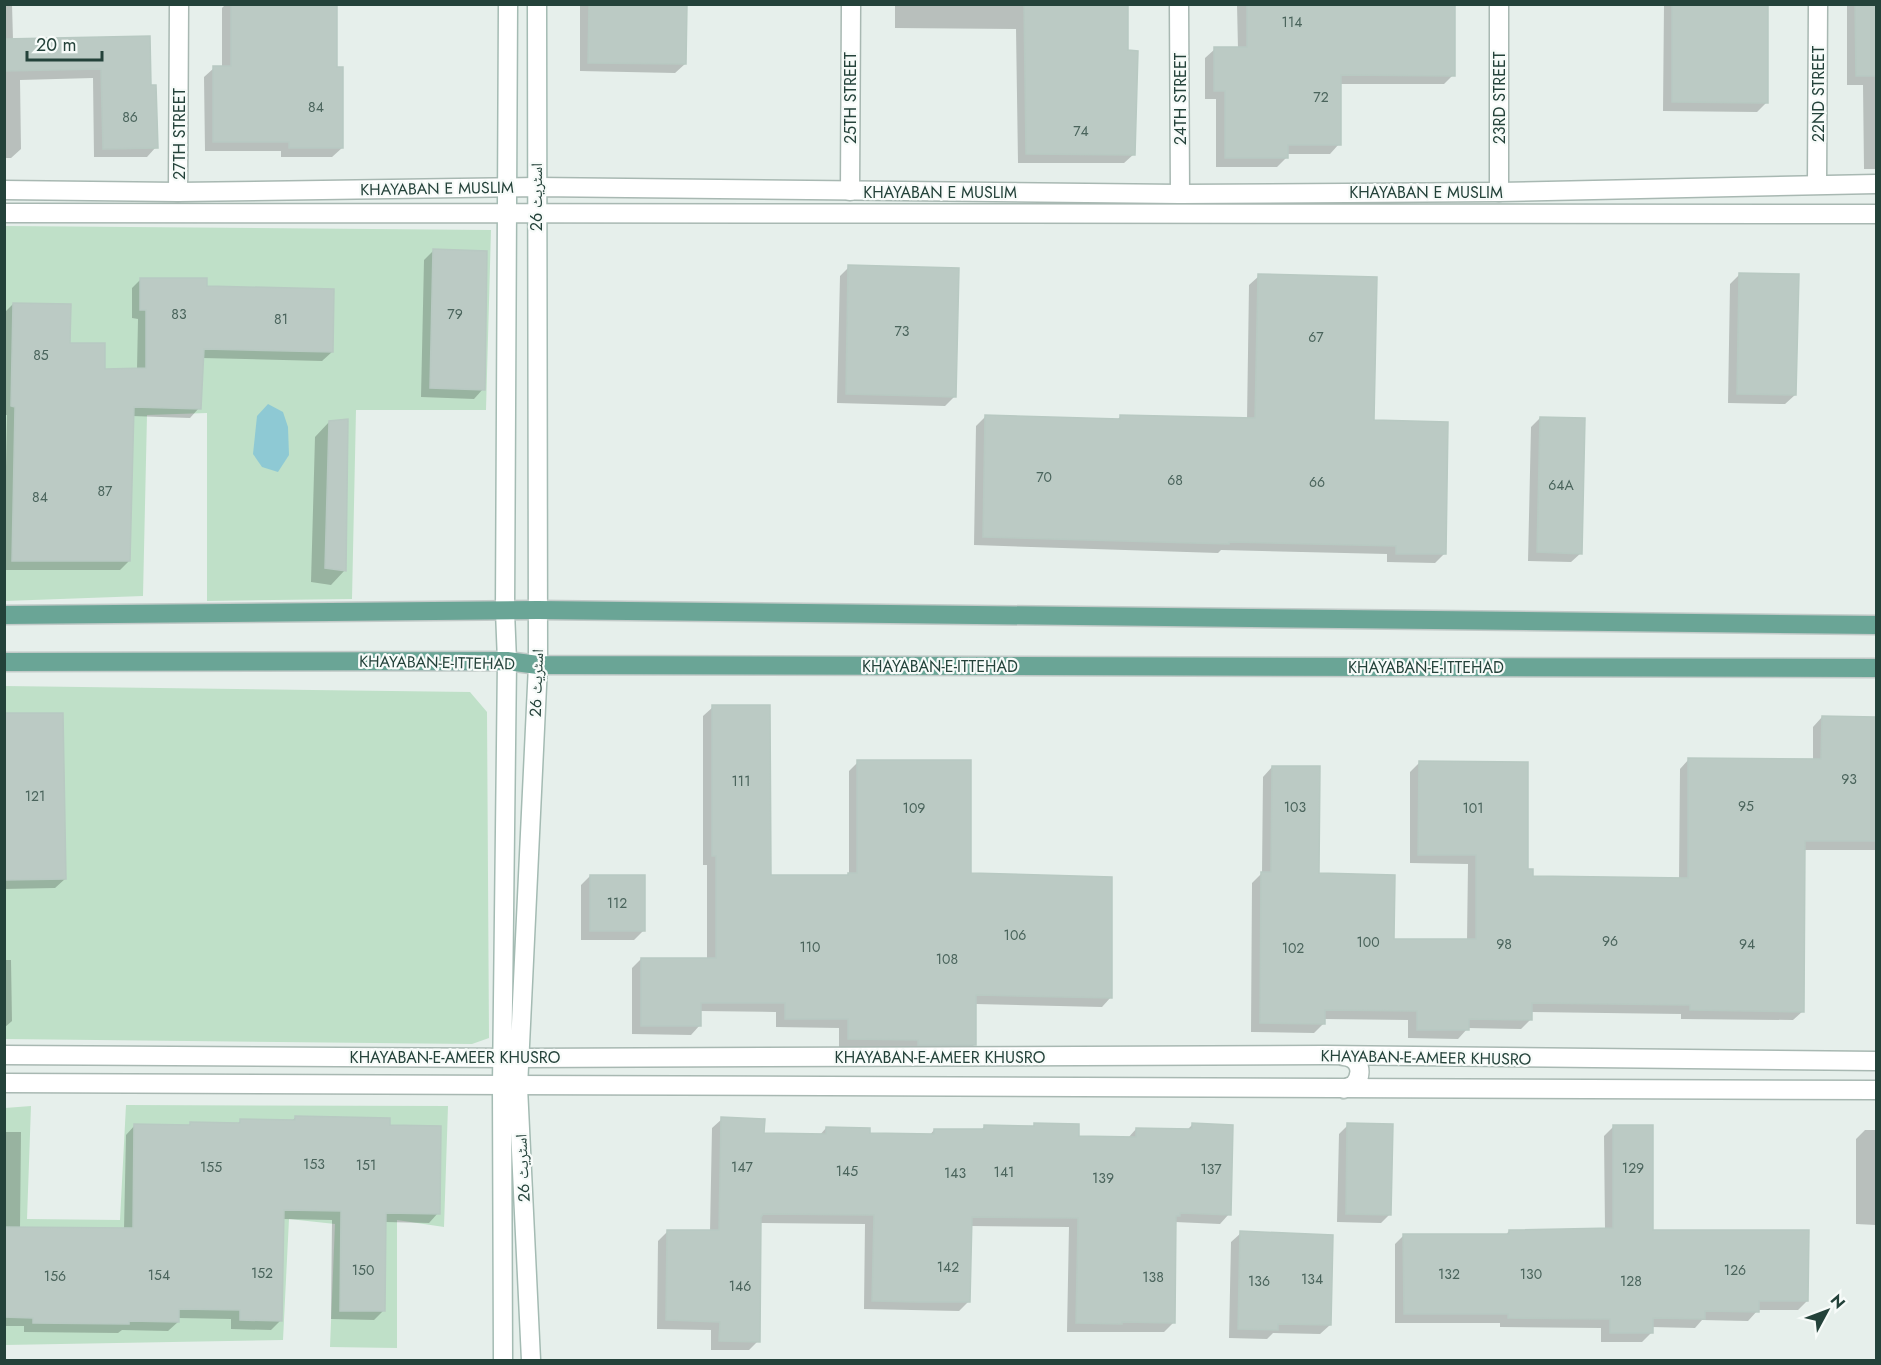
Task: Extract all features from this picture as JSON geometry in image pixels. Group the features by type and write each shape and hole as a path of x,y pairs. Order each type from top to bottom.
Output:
{"main road":[{"path":"4,615 538,610 1876,626"},
{"name":"KHAYABAN-E-ITTEHAD","path":"4,662 507,661 538,665 1876,668"}],"street":[{"name":"27TH STREET","path":"178,192 179,4"},
{"name":"اسٹریٹ 26","path":"508,4 506,611 511,1058"},
{"name":"اسٹریٹ 26","path":"503,1360 511,1058 538,665 537,4"},
{"name":"25TH STREET","path":"850,191 851,4"},
{"name":"24TH STREET","path":"1179,4 1180,194"},
{"name":"23RD STREET","path":"1498,192 1499,4"},
{"name":"22ND STREET","path":"1817,184 1818,4"},
{"name":"KHAYABAN E MUSLIM","path":"4,190 178,192 536,187 1180,194 1498,192 1876,184"},
{"path":"318,190 318,213"},
{"path":"1334,193 1334,214"},
{"name":"KHAYABAN E MUSLIM","path":"4,213 1876,214"},
{"name":"KHAYABAN-E-AMEER KHUSRO","path":"4,1055 511,1058 1405,1056 1876,1061"},
{"path":"1343,1056 1353,1058 1360,1071 1354,1085 1344,1089"},
{"path":"1400,1089 1392,1081 1390,1071 1395,1061 1405,1056"},
{"name":"KHAYABAN-E-AMEER KHUSRO","path":"4,1083 510,1087 1876,1090"},
{"name":"اسٹریٹ 26","path":"510,1087 531,1360"}],"green space":[{"path":"4,226 491,230 486,410 356,410 352,599 207,601 207,413 147,415 143,596 5,601"},
{"path":"5,686 470,692 487,712 489,1038 472,1044 5,1039"},
{"path":"126,1105 448,1106 444,1227 397,1220 397,1348 330,1347 335,1224 289,1219 283,1340 5,1345 5,1108 31,1106 27,1219 120,1220"}],"water":[{"path":"268,404 283,412 288,427 289,455 278,472 262,467 253,454 257,416"}],"building":[{"path":"231,4 337,4 337,67 343,67 343,148 289,148 289,142 213,142 213,66 231,66"},
{"path":"589,4 687,4 686,64 588,63"},
{"path":"1024,4 1128,4 1128,50 1138,51 1135,155 1026,154"},
{"path":"1247,4 1455,4 1455,76 1341,75 1341,145 1288,145 1288,158 1225,158 1225,91 1214,91 1214,47 1247,47"},
{"path":"1672,4 1768,4 1768,103 1672,102"},
{"path":"1855,4 1876,4 1876,76 1856,76"},
{"path":"150,36 151,85 156,85 158,148 103,149 101,69 4,71 4,39"},
{"path":"433,249 487,251 485,390 430,388"},
{"path":"848,265 959,268 956,397 846,394"},
{"path":"1739,273 1799,274 1796,395 1737,394"},
{"path":"1258,274 1377,277 1374,420 1448,422 1446,554 1396,554 1396,546 983,537 985,415 1120,419 1120,415 1255,418"},
{"path":"140,278 207,278 207,286 334,289 333,352 204,349 201,409 134,407 130,561 12,561 15,407 11,406 13,303 71,304 70,343 105,343 105,369 146,368 146,310 140,310"},
{"path":"1540,417 1585,418 1582,554 1537,552"},
{"path":"348,419 346,571 325,568 329,421"},
{"path":"712,705 770,705 771,875 857,873 857,760 971,760 971,873 1112,877 1112,998 976,995 976,1045 918,1045 918,1040 848,1039 848,1019 785,1019 785,1003 701,1003 701,1026 641,1026 641,958 716,958 716,856 712,856"},
{"path":"4,713 63,713 66,879 4,880"},
{"path":"1822,716 1876,717 1876,841 1805,841 1804,1012 1690,1010 1690,1005 1532,1003 1532,1020 1469,1019 1469,1030 1417,1030 1417,1011 1325,1010 1325,1024 1260,1023 1261,872 1271,872 1272,766 1320,766 1319,873 1395,875 1394,939 1476,939 1476,855 1418,855 1419,761 1528,762 1528,869 1533,869 1533,876 1688,878 1688,758 1821,759"},
{"path":"590,875 645,875 645,931 590,931"},
{"path":"295,1116 390,1118 390,1125 441,1126 440,1214 386,1213 385,1311 340,1311 341,1211 284,1210 282,1321 240,1320 240,1310 179,1309 179,1322 33,1323 33,1318 4,1317 4,1227 133,1228 134,1124 240,1123 240,1119 295,1120"},
{"path":"721,1117 765,1119 764,1133 826,1134 826,1127 870,1128 870,1133 934,1134 934,1129 984,1129 984,1125 1034,1126 1034,1123 1079,1124 1079,1136 1136,1137 1136,1128 1192,1129 1192,1123 1233,1125 1231,1215 1180,1213 1180,1216 1176,1216 1175,1323 1122,1322 1122,1324 1076,1323 1078,1218 972,1217 970,1302 918,1302 872,1301 874,1215 763,1214 761,1217 760,1342 719,1341 720,1322 666,1320 667,1230 719,1230"},
{"path":"1347,1123 1393,1124 1391,1215 1346,1214"},
{"path":"1613,1125 1653,1125 1653,1230 1809,1230 1808,1301 1759,1301 1759,1312 1705,1311 1705,1319 1653,1318 1653,1333 1610,1333 1610,1319 1508,1318 1508,1314 1404,1314 1403,1234 1509,1234 1509,1230 1613,1228"},
{"path":"1240,1231 1333,1235 1331,1325 1278,1324 1278,1330 1238,1329"}]}
